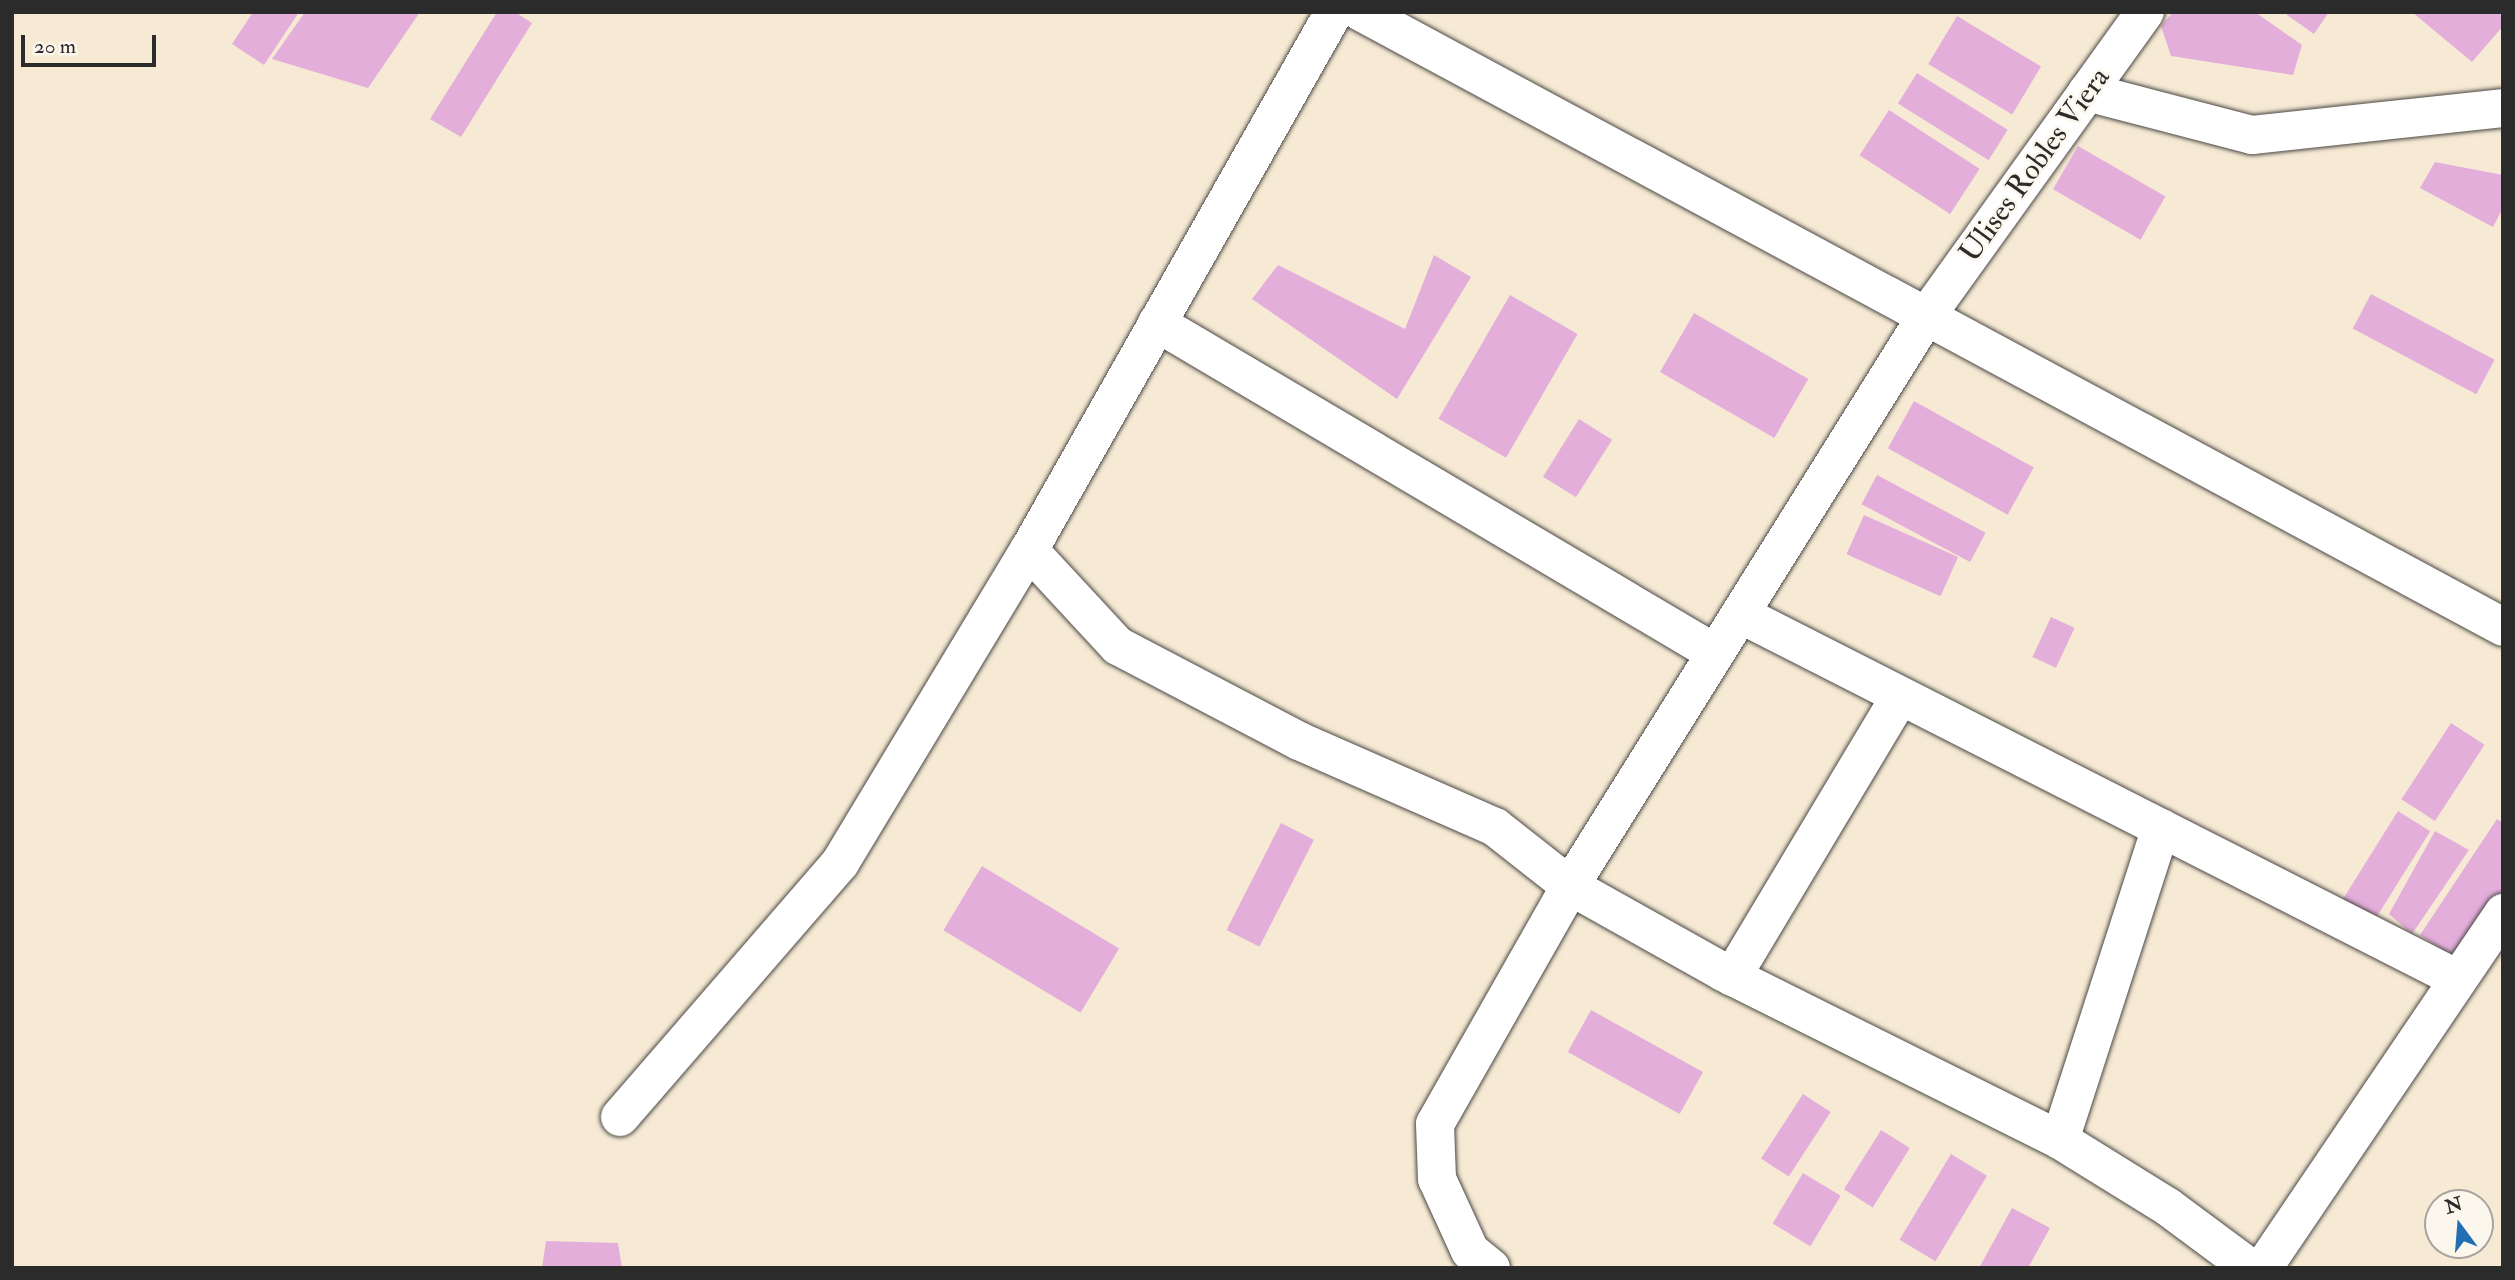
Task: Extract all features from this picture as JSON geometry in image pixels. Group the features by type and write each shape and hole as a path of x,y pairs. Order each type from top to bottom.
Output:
{"street":[{"path":"620,1117 839,863 1029,550 1334,12"},
{"path":"1361,12 2503,627"},
{"name":"Ulises Robles Viera","path":"1491,1268 1470,1251 1437,1179 1435,1124 1570,886 1925,318 2145,12"},
{"path":"2087,92 2252,135 2503,108"},
{"path":"1157,323 1715,653"},
{"path":"1029,550 1118,646 1299,741 1494,827 1570,886 1732,977 2060,1140 2168,1207 2250,1268"},
{"path":"1740,614 2458,979"},
{"path":"1732,977 1900,696"},
{"path":"2060,1140 2161,828"},
{"path":"2263,1268 2503,913"}],"building":[{"path":"253,12 299,12 264,65 232,44"},
{"path":"305,12 420,12 368,88 272,59"},
{"path":"497,12 515,12 532,23 461,137 430,119"},
{"path":"2173,12 2255,12 2302,45 2293,75 2171,56 2161,26"},
{"path":"2283,12 2329,12 2314,34"},
{"path":"2412,12 2500,12 2503,26 2472,62"},
{"path":"1957,16 2041,66 2012,114 1928,64"},
{"path":"1917,73 2008,130 1989,160 1898,104"},
{"path":"1889,110 1980,169 1950,214 1860,155"},
{"path":"2078,146 2165,196 2140,240 2053,189"},
{"path":"2435,162 2503,175 2503,208 2493,227 2420,188"},
{"path":"1434,255 1471,277 1397,399 1252,299 1278,265 1405,329"},
{"path":"2371,294 2495,360 2476,394 2353,328"},
{"path":"1510,295 1578,334 1506,458 1438,419"},
{"path":"1694,313 1808,379 1774,438 1660,372"},
{"path":"1914,401 2034,467 2008,515 1888,448"},
{"path":"1579,419 1612,440 1576,497 1543,477"},
{"path":"1877,475 1986,533 1970,562 1862,504"},
{"path":"1864,515 1958,557 1941,596 1847,554"},
{"path":"2051,617 2075,628 2056,668 2032,657"},
{"path":"2451,723 2485,745 2435,821 2401,799"},
{"path":"2398,811 2430,831 2375,920 2342,900"},
{"path":"2497,819 2503,823 2503,892 2458,960 2420,935"},
{"path":"1281,823 1314,840 1259,947 1227,930"},
{"path":"2435,831 2469,850 2412,934 2389,914"},
{"path":"982,866 1119,948 1081,1013 943,930"},
{"path":"1591,1010 1703,1072 1680,1114 1568,1052"},
{"path":"1803,1094 1831,1112 1789,1177 1761,1159"},
{"path":"1881,1130 1910,1148 1873,1207 1844,1189"},
{"path":"1951,1154 1987,1176 1935,1261 1899,1240"},
{"path":"1803,1173 1841,1196 1810,1246 1773,1224"},
{"path":"2012,1208 2050,1228 2028,1268 1979,1268"},
{"path":"546,1241 618,1243 622,1268 542,1268"}]}
